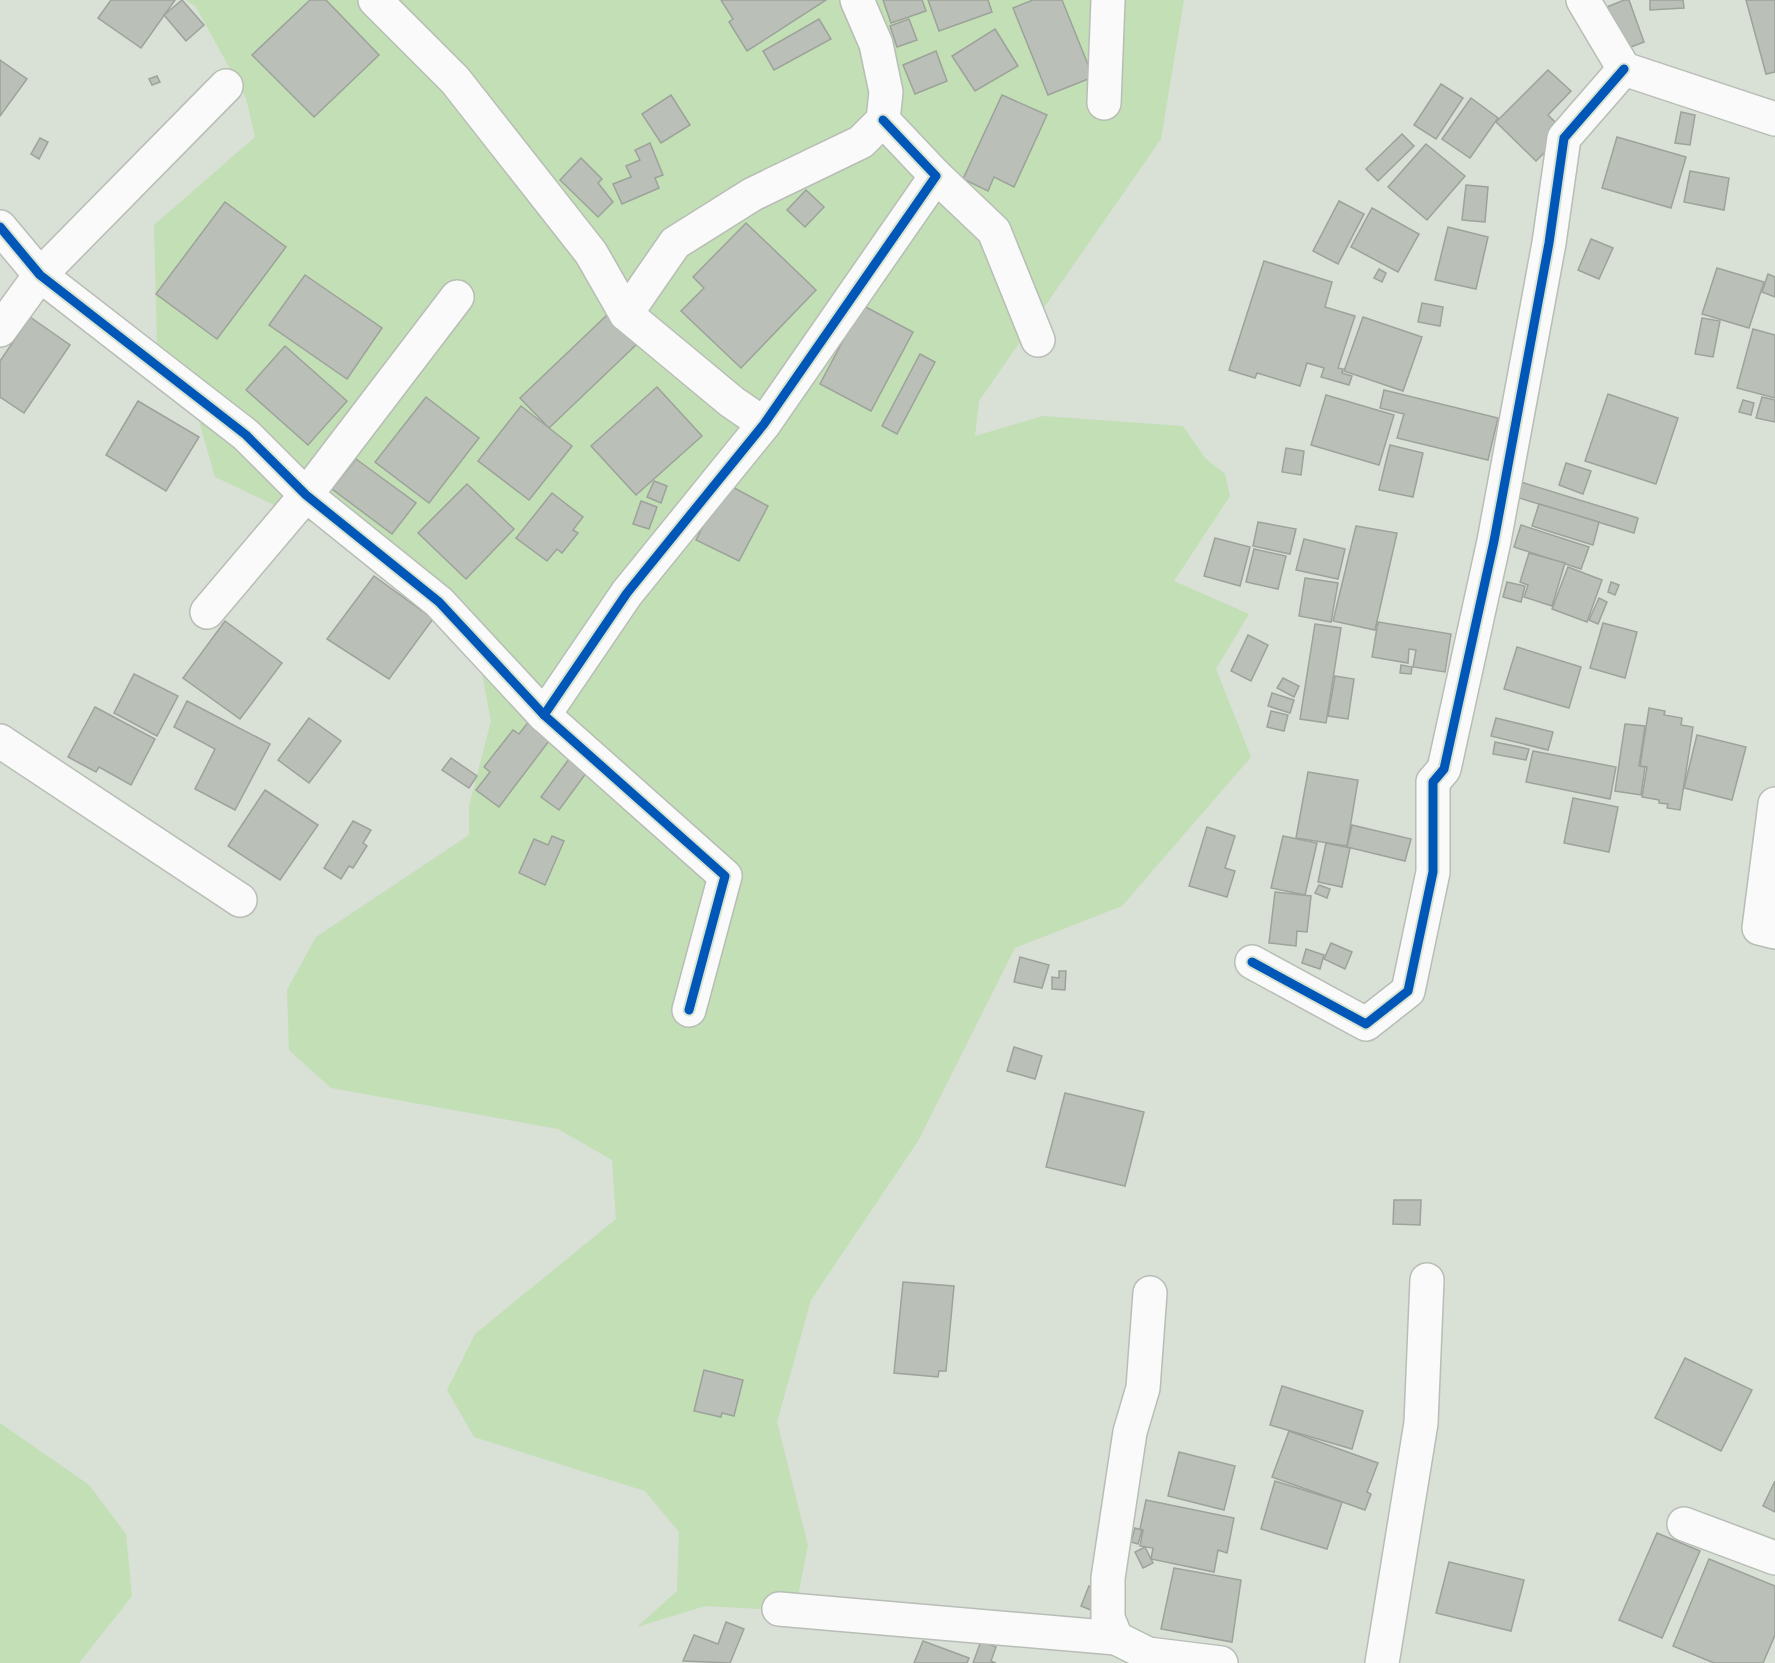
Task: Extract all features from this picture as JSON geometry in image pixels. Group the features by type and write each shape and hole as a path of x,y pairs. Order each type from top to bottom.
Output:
{"street":[{"path":"375,0 455,80 591,253 626,314 732,402 764,423"},
{"path":"626,314 675,243 753,194 861,142 883,120 886,92 876,44 857,0"},
{"path":"1104,103 1108,0"},
{"path":"1583,0 1624,69 1775,119"},
{"path":"1252,962 1366,1024 1408,991 1433,872 1433,782 1444,769 1494,541 1549,243 1564,138 1624,69"},
{"path":"0,330 40,275 226,86"},
{"path":"883,120 936,176 994,231 1038,340"},
{"path":"544,715 627,593 764,423 936,176"},
{"path":"0,227 40,275 246,435 306,495 439,602 544,715 725,876 689,1010"},
{"path":"207,612 306,495 457,297"},
{"path":"0,741 240,900"},
{"path":"1775,804 1759,928 1775,932"},
{"path":"1383,1663 1421,1423 1427,1280"},
{"path":"1095,1645 1108,1618 1108,1578 1130,1432 1143,1388 1150,1293"},
{"path":"1684,1524 1775,1558"},
{"path":"779,1609 1095,1645 1221,1663"}],"green space":[{"path":"186,0 1184,0 1161,139 979,401 975,436 1043,416 1183,426 1205,458 1225,474 1230,496 1174,581 1249,614 1216,669 1251,757 1122,906 1015,948 918,1141 811,1300 777,1422 808,1545 795,1611 705,1606 637,1627 677,1591 679,1532 645,1491 474,1437 447,1390 475,1334 616,1219 612,1160 558,1129 331,1088 289,1050 287,990 316,937 469,835 469,806 491,721 480,664 417,573 215,477 199,421 157,344 154,225 255,137 246,98 196,7"},
{"path":"0,1423 89,1485 126,1534 132,1596 79,1663 0,1663"}],"building":[{"path":"111,0 175,0 141,48 98,18"},
{"path":"182,0 204,25 186,41 164,15"},
{"path":"310,0 326,0 379,55 314,117 252,55"},
{"path":"721,0 826,0 747,51 729,22 733,19"},
{"path":"883,0 922,0 926,11 891,23"},
{"path":"928,0 988,0 992,12 939,31"},
{"path":"1033,0 1062,0 1093,77 1048,95 1013,8"},
{"path":"1629,0 1644,42 1623,50 1607,7"},
{"path":"1650,0 1683,0 1684,8 1650,10"},
{"path":"1746,0 1775,0 1775,72 1766,74"},
{"path":"819,19 831,39 774,70 763,51"},
{"path":"909,19 917,40 897,47 890,26"},
{"path":"995,29 1018,66 975,91 952,56"},
{"path":"936,51 947,81 915,94 903,65"},
{"path":"0,60 27,79 0,116"},
{"path":"1548,70 1571,91 1548,115 1561,128 1556,141 1536,161 1496,122"},
{"path":"157,76 160,82 152,85 149,79"},
{"path":"1441,84 1463,98 1436,139 1414,125"},
{"path":"671,95 690,125 661,143 642,114"},
{"path":"1002,95 1047,115 1014,187 994,177 988,191 963,179"},
{"path":"1471,98 1498,118 1470,158 1442,139"},
{"path":"1681,112 1695,115 1690,145 1675,143"},
{"path":"1402,134 1414,146 1378,181 1366,169"},
{"path":"1617,137 1686,157 1671,208 1602,188"},
{"path":"40,138 48,142 39,159 31,154"},
{"path":"650,143 663,175 655,178 659,188 622,204 613,184 631,177 626,166 640,160 635,150"},
{"path":"1426,144 1465,176 1427,220 1388,187"},
{"path":"581,158 602,179 598,183 613,202 598,217 560,180"},
{"path":"1690,171 1729,178 1724,210 1684,202"},
{"path":"1466,185 1488,187 1485,222 1462,220"},
{"path":"806,190 824,207 805,227 787,210"},
{"path":"1339,201 1364,214 1338,264 1313,251"},
{"path":"225,202 286,247 217,339 156,294"},
{"path":"1372,208 1419,234 1398,272 1351,247"},
{"path":"746,223 816,290 741,368 681,311 704,288 693,277"},
{"path":"1448,227 1488,237 1476,289 1435,280"},
{"path":"1591,239 1613,248 1599,279 1578,270"},
{"path":"1264,261 1332,282 1325,307 1355,316 1338,368 1343,369 1342,373 1352,376 1349,385 1321,377 1324,368 1307,363 1300,386 1257,373 1255,378 1229,370"},
{"path":"1717,268 1764,282 1749,328 1702,314"},
{"path":"1379,269 1386,273 1382,282 1374,278"},
{"path":"1768,274 1775,277 1775,297 1762,292"},
{"path":"305,275 382,328 347,379 269,325"},
{"path":"1422,303 1443,307 1440,326 1418,322"},
{"path":"862,305 913,332 871,411 820,384"},
{"path":"608,314 637,344 549,428 520,398"},
{"path":"30,317 70,345 24,413 0,397 0,361"},
{"path":"1363,317 1422,337 1403,391 1344,371"},
{"path":"1702,318 1720,321 1713,357 1695,354"},
{"path":"1753,329 1775,335 1775,398 1737,388"},
{"path":"285,346 347,401 308,445 246,390"},
{"path":"920,354 935,362 897,434 882,426"},
{"path":"657,387 702,436 636,495 591,446"},
{"path":"1384,390 1498,418 1488,460 1397,438 1404,414 1380,408"},
{"path":"1608,394 1678,418 1656,484 1585,461"},
{"path":"1326,395 1394,415 1379,465 1311,445"},
{"path":"426,397 479,438 429,503 375,462"},
{"path":"1762,397 1775,400 1775,422 1756,418"},
{"path":"1743,400 1754,403 1751,415 1739,412"},
{"path":"138,401 199,437 166,491 106,455"},
{"path":"521,406 572,446 529,500 478,461"},
{"path":"1390,445 1423,453 1413,497 1379,490"},
{"path":"1286,448 1304,451 1301,475 1282,472"},
{"path":"356,459 416,503 392,534 332,489"},
{"path":"1566,463 1591,471 1583,494 1559,485"},
{"path":"654,481 667,486 661,503 647,497"},
{"path":"1521,482 1638,518 1634,533 1516,497"},
{"path":"725,483 768,506 739,561 696,540"},
{"path":"467,484 514,529 466,579 418,533"},
{"path":"552,493 583,517 573,530 578,533 562,553 557,549 547,561 516,538"},
{"path":"641,501 657,507 649,529 633,524"},
{"path":"1539,504 1599,522 1593,545 1532,526"},
{"path":"1258,522 1296,529 1290,554 1253,546"},
{"path":"1521,525 1589,547 1581,569 1514,547"},
{"path":"1356,526 1397,533 1375,630 1333,621"},
{"path":"1215,538 1250,547 1240,586 1204,576"},
{"path":"1304,539 1345,549 1338,579 1296,570"},
{"path":"1254,549 1286,556 1278,589 1246,582"},
{"path":"1529,553 1565,563 1552,606 1524,597 1528,585 1520,582"},
{"path":"1568,567 1602,580 1587,622 1552,609"},
{"path":"374,576 433,619 389,679 327,639"},
{"path":"1305,578 1338,583 1331,622 1299,616"},
{"path":"1507,582 1525,586 1521,602 1503,597"},
{"path":"1611,582 1619,585 1615,595 1608,592"},
{"path":"1599,598 1607,602 1598,624 1589,620"},
{"path":"225,621 282,663 240,719 183,678"},
{"path":"1378,622 1451,634 1445,672 1413,667 1416,650 1409,649 1408,663 1372,657"},
{"path":"1603,623 1637,632 1625,678 1590,668"},
{"path":"1315,624 1341,628 1326,723 1300,719"},
{"path":"1248,635 1268,645 1251,681 1231,671"},
{"path":"1517,647 1581,667 1569,708 1504,689"},
{"path":"1401,665 1412,667 1411,674 1400,673"},
{"path":"134,674 178,696 157,736 114,713"},
{"path":"1335,676 1354,679 1348,719 1328,716"},
{"path":"1283,678 1299,686 1294,697 1277,688"},
{"path":"1272,693 1294,700 1290,713 1268,706"},
{"path":"187,701 270,744 235,810 195,789 215,749 174,727"},
{"path":"95,707 155,739 131,785 99,767 96,772 68,757"},
{"path":"1649,708 1665,711 1664,715 1682,718 1681,725 1693,727 1680,810 1667,808 1668,804 1659,803 1659,800 1642,797 1647,767 1640,766"},
{"path":"1271,711 1288,715 1284,731 1267,727"},
{"path":"309,718 341,741 309,783 278,760"},
{"path":"1496,718 1553,732 1548,750 1491,736"},
{"path":"530,720 552,737 499,807 476,790 490,772 484,767 513,730 519,734"},
{"path":"1625,724 1645,726 1639,766 1645,767 1641,795 1615,791"},
{"path":"1697,735 1746,747 1732,800 1684,788"},
{"path":"1495,742 1529,749 1526,760 1493,754"},
{"path":"1533,751 1616,767 1610,799 1526,782"},
{"path":"451,758 477,776 469,788 442,770"},
{"path":"569,759 587,772 559,810 541,797"},
{"path":"1308,772 1358,780 1347,846 1296,838"},
{"path":"265,790 318,825 280,880 228,846"},
{"path":"1573,798 1618,807 1609,852 1564,843"},
{"path":"353,821 371,830 363,843 367,846 353,868 349,866 341,879 324,868"},
{"path":"1352,825 1411,839 1405,861 1347,847"},
{"path":"1207,827 1235,836 1225,868 1235,871 1227,897 1189,886"},
{"path":"552,836 564,841 545,885 519,873 534,839 548,845"},
{"path":"1283,836 1317,843 1305,895 1271,888"},
{"path":"1326,843 1350,848 1342,887 1318,882"},
{"path":"1319,885 1330,889 1327,898 1315,893"},
{"path":"1275,892 1311,896 1307,932 1297,931 1296,946 1269,943"},
{"path":"1331,943 1352,952 1345,969 1324,959"},
{"path":"1306,949 1324,955 1320,969 1302,963"},
{"path":"1020,957 1049,965 1042,988 1014,982"},
{"path":"1059,971 1066,971 1065,990 1052,989 1052,977 1059,978"},
{"path":"1014,1047 1042,1056 1035,1079 1007,1071"},
{"path":"1065,1093 1144,1112 1125,1186 1046,1167"},
{"path":"1394,1200 1421,1200 1420,1225 1393,1224"},
{"path":"903,1282 954,1286 946,1371 939,1371 938,1377 894,1373"},
{"path":"1685,1358 1752,1390 1721,1451 1655,1418"},
{"path":"704,1370 743,1380 734,1416 722,1413 721,1417 694,1411"},
{"path":"1282,1386 1363,1411 1352,1449 1270,1425"},
{"path":"1289,1431 1378,1463 1367,1492 1371,1494 1365,1510 1272,1477"},
{"path":"1179,1452 1235,1466 1224,1510 1168,1496"},
{"path":"1275,1481 1342,1502 1327,1549 1261,1529"},
{"path":"1775,1481 1775,1512 1763,1506"},
{"path":"1146,1500 1234,1518 1227,1553 1218,1550 1214,1572 1151,1559 1153,1548 1140,1546 1143,1530 1140,1529"},
{"path":"1135,1528 1142,1530 1138,1544 1131,1542"},
{"path":"1657,1533 1700,1551 1662,1638 1619,1620"},
{"path":"1145,1547 1153,1563 1143,1568 1135,1552"},
{"path":"1709,1559 1775,1586 1775,1635 1763,1663 1714,1663 1673,1646"},
{"path":"1449,1562 1524,1580 1511,1631 1436,1613"},
{"path":"1174,1568 1241,1580 1232,1642 1161,1629"},
{"path":"1089,1586 1106,1592 1098,1613 1081,1606"},
{"path":"726,1622 744,1629 730,1663 683,1661 694,1635 718,1644"},
{"path":"923,1641 969,1658 967,1663 914,1663"},
{"path":"981,1641 996,1647 991,1661 996,1663 973,1663"}],"cycle path":[{"path":"1252,962 1366,1024 1408,991 1433,872 1433,782 1444,769 1494,541 1549,243 1564,138 1624,69"},
{"path":"544,715 627,593 764,424 936,176 883,120"},
{"path":"0,227 40,275 246,435 306,495 439,602 544,715 725,876 689,1010"}]}
